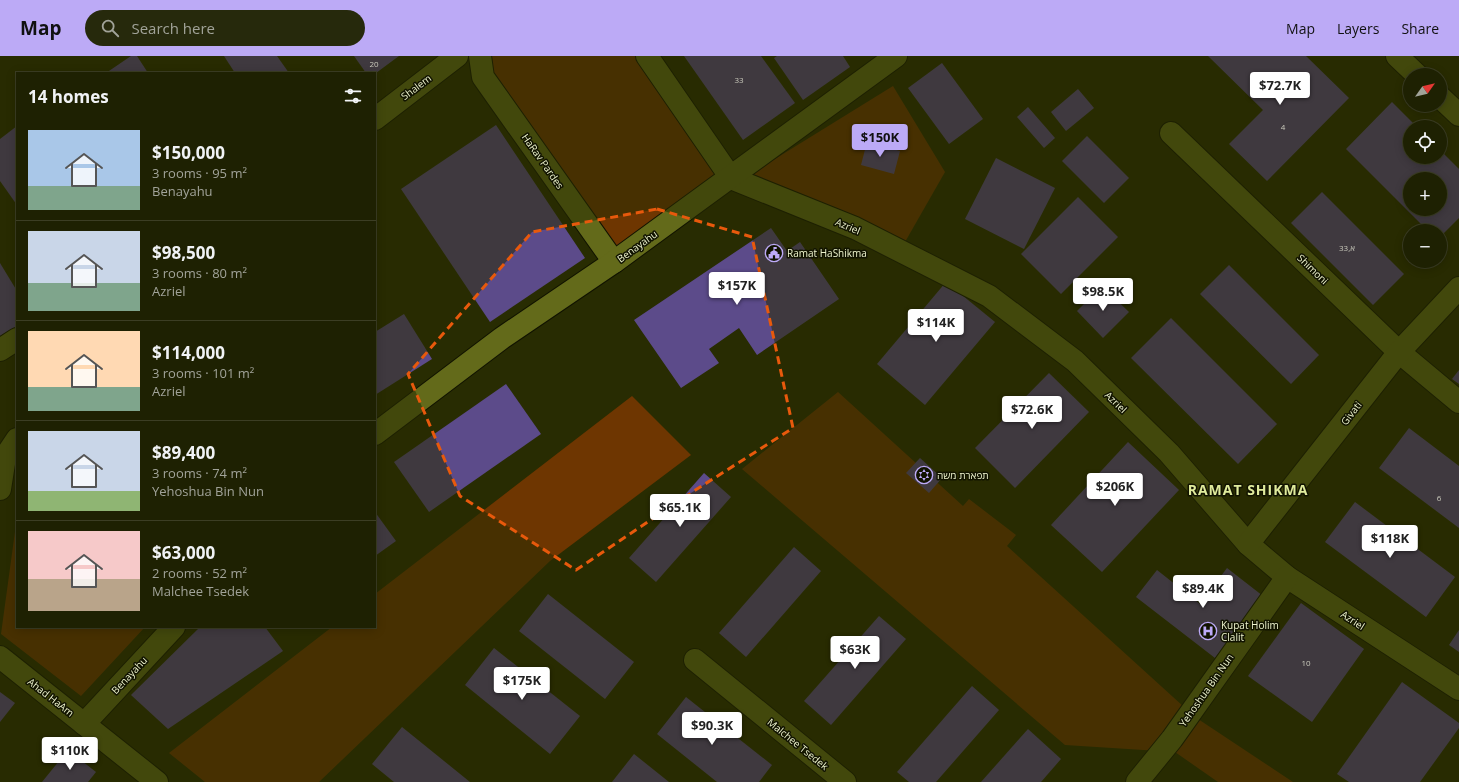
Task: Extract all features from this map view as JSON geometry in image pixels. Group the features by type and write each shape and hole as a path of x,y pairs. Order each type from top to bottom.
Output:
{"street":[{"name":"Shalem","path":"376,117 457,56"},
{"name":"HaRav Pardes","path":"480,56 483,77 614,262"},
{"path":"647,56 731,178"},
{"name":"Benayahu","path":"376,433 502,338 614,262 896,56"},
{"path":"1397,56 1410,68"},
{"path":"1447,104 1459,115"},
{"name":"Shimoni","path":"1171,132 1399,352 1459,402"},
{"name":"Azriel","path":"731,178 855,228 989,296 1075,361 1169,453 1248,544 1287,577 1459,689"},
{"name":"Givati","path":"1248,544 1399,352 1459,288"},
{"path":"0,350 16,340"},
{"path":"0,489 4,457 16,441"},
{"name":"Yehoshua Bin Nun","path":"1137,782 1172,739 1287,577"},
{"name":"Benayahu","path":"84,724 173,628"},
{"name":"Ahad HaAm","path":"0,657 158,782"},
{"name":"Malchee Tsedek","path":"695,660 845,782"}],"highlighted area":[{"path":"657,209 752,237 793,428 694,491 576,570 460,496 408,374 532,232"}],"shaded area":[{"path":"480,56 647,56 731,178 614,262"},
{"path":"893,86 945,172 905,242 746,177"},
{"path":"838,392 963,506 969,499 1016,535 1007,546 1195,717 1293,782 1218,782 1175,752 1065,745 742,469"},
{"path":"632,396 691,455 550,561 319,782 205,782 169,753 331,628 376,628 376,593"},
{"path":"16,524 16,628 144,628 81,696 1,634"}],"building":[{"path":"131,56 137,56 147,72 107,72"},
{"path":"224,56 277,56 288,72 234,72"},
{"path":"354,56 399,56 376,73 365,72"},
{"path":"684,56 761,56 795,103 743,140"},
{"path":"777,56 843,56 850,67 803,100 774,58"},
{"path":"1208,56 1306,56 1349,98 1267,181 1229,144 1263,110"},
{"path":"942,63 983,119 949,144 908,88"},
{"path":"1078,89 1094,108 1066,131 1051,112"},
{"path":"1392,102 1410,120 1403,120 1403,164 1447,164 1447,157 1459,169 1459,218 1447,230 1447,224 1421,224 1413,216 1447,216 1447,172 1403,172 1403,206 1346,149"},
{"path":"1028,107 1055,138 1044,148 1017,117"},
{"path":"496,125 585,258 490,322 401,189"},
{"path":"16,127 16,204 0,181 0,139"},
{"path":"1087,136 1129,178 1104,203 1062,161"},
{"path":"867,142 900,151 894,174 861,165"},
{"path":"996,158 1055,188 1024,249 965,219"},
{"path":"1322,192 1404,274 1373,305 1291,223"},
{"path":"1078,197 1118,237 1061,294 1021,254"},
{"path":"771,228 787,251 800,242 839,299 757,355 739,328 709,349 719,363 681,388 634,320"},
{"path":"0,263 16,289 16,327 0,336"},
{"path":"1229,265 1319,355 1291,384 1200,294"},
{"path":"946,282 995,322 925,405 877,364"},
{"path":"1102,286 1129,312 1103,338 1077,311"},
{"path":"404,314 432,359 376,394 376,331"},
{"path":"1171,318 1277,424 1238,464 1131,358"},
{"path":"1459,370 1459,384 1452,379"},
{"path":"1049,373 1089,412 1015,488 975,448"},
{"path":"506,384 541,434 429,512 394,462"},
{"path":"1409,428 1459,466 1459,528 1379,468"},
{"path":"1128,442 1179,490 1102,572 1051,525"},
{"name":"תפארת משה","path":"920,458 942,478 929,493 906,473"},
{"path":"704,473 731,497 656,582 629,558"},
{"path":"1355,502 1455,577 1426,617 1325,542"},
{"path":"376,513 396,541 376,555"},
{"path":"794,547 821,571 746,657 719,633"},
{"name":"Kupat Holim Clalit","path":"1227,568 1263,596 1215,658 1136,597 1157,570 1200,604"},
{"path":"548,594 634,662 605,699 519,631"},
{"path":"1301,603 1364,649 1312,722 1248,676"},
{"path":"879,616 906,639 831,725 804,701"},
{"path":"199,628 266,628 283,651 168,729 131,695"},
{"path":"1459,630 1459,652 1449,645"},
{"path":"494,648 580,716 550,754 465,685"},
{"path":"1402,682 1459,723 1459,728 1420,782 1349,782 1337,774"},
{"path":"972,686 999,710 936,782 909,782 897,772"},
{"path":"0,692 15,703 0,722"},
{"path":"686,697 772,765 759,782 717,782 657,734"},
{"path":"402,727 470,782 394,782 372,764"},
{"path":"1028,729 1061,759 1041,782 981,782"},
{"path":"68,750 96,772 88,782 42,782"},
{"path":"634,754 669,782 612,782"}],"place":[{"name":"Ramat HaShikma","path":"774,253"},
{"name":"תפארת משה","path":"924,475"},
{"name":"Kupat Holim Clalit","path":"1208,631"}],"district":[{"name":"RAMAT SHIKMA","path":"1248,490"}]}
